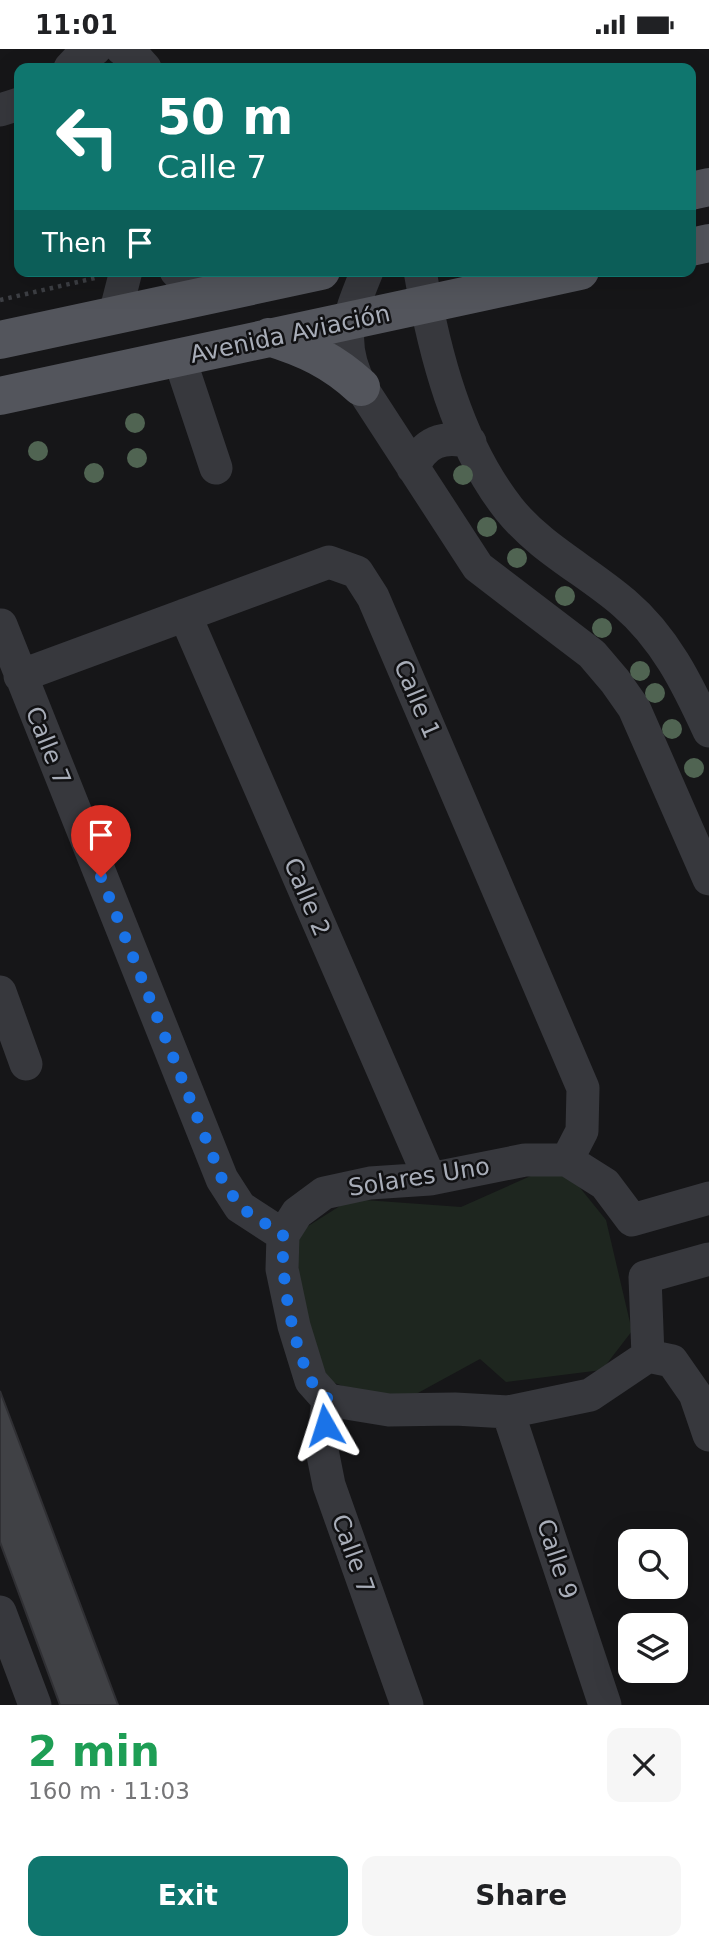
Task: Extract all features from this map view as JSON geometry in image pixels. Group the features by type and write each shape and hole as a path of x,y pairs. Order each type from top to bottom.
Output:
{"main road":[{"path":"0,340 291,277"},
{"name":"Avenida Aviación","path":"0,396 348,321 423,288 525,277"},
{"path":"269,337 305,348 338,366 362,387"}],"street":[{"path":"75,63 84,53 95,49"},
{"path":"112,277 116,314"},
{"path":"182,277 206,294"},
{"path":"365,277 348,321 349,355 362,387 478,567 592,654 615,681 634,708 709,879"},
{"path":"423,288 441,364 470,442 487,477 510,510 536,536 624,602 658,637 690,688 709,731"},
{"path":"179,357 216,468"},
{"path":"413,468 418,455 429,445 456,438 470,442"},
{"name":"Calle 1","path":"20,676 329,562 357,572 373,597 583,1089 582,1131 567,1160"},
{"name":"Calle 2","path":"185,614 430,1179"},
{"name":"Calle 7","path":"1,625 222,1179 240,1207 283,1235"},
{"path":"0,992 26,1064"},
{"name":"Solares Uno","path":"283,1235 297,1213 324,1193 370,1183 430,1179 525,1160 567,1160"},
{"path":"567,1160 605,1184 632,1220 709,1198"},
{"path":"283,1235 282,1269 294,1326 311,1381 328,1399 389,1410 455,1409 508,1412 590,1395 648,1356 672,1361 695,1394 709,1435"},
{"path":"648,1356 645,1277 709,1259"},
{"name":"Calle 7","path":"328,1399 322,1450 329,1485 407,1705"},
{"name":"Calle 9","path":"508,1412 605,1705"},
{"path":"0,1612 35,1705"}],"path":[{"path":"0,300 99,277"}],"shaded area":[{"path":"560,1163 606,1220 632,1331 602,1370 506,1382 480,1359 416,1394 363,1394 312,1374 294,1235 351,1199 461,1207"}],"building":[{"path":"0,1391 118,1705 60,1705 0,1542"}],"route":[{"path":"101,877 222,1179 240,1207 283,1235 282,1269 294,1326 311,1381 328,1399 325,1425"}]}
